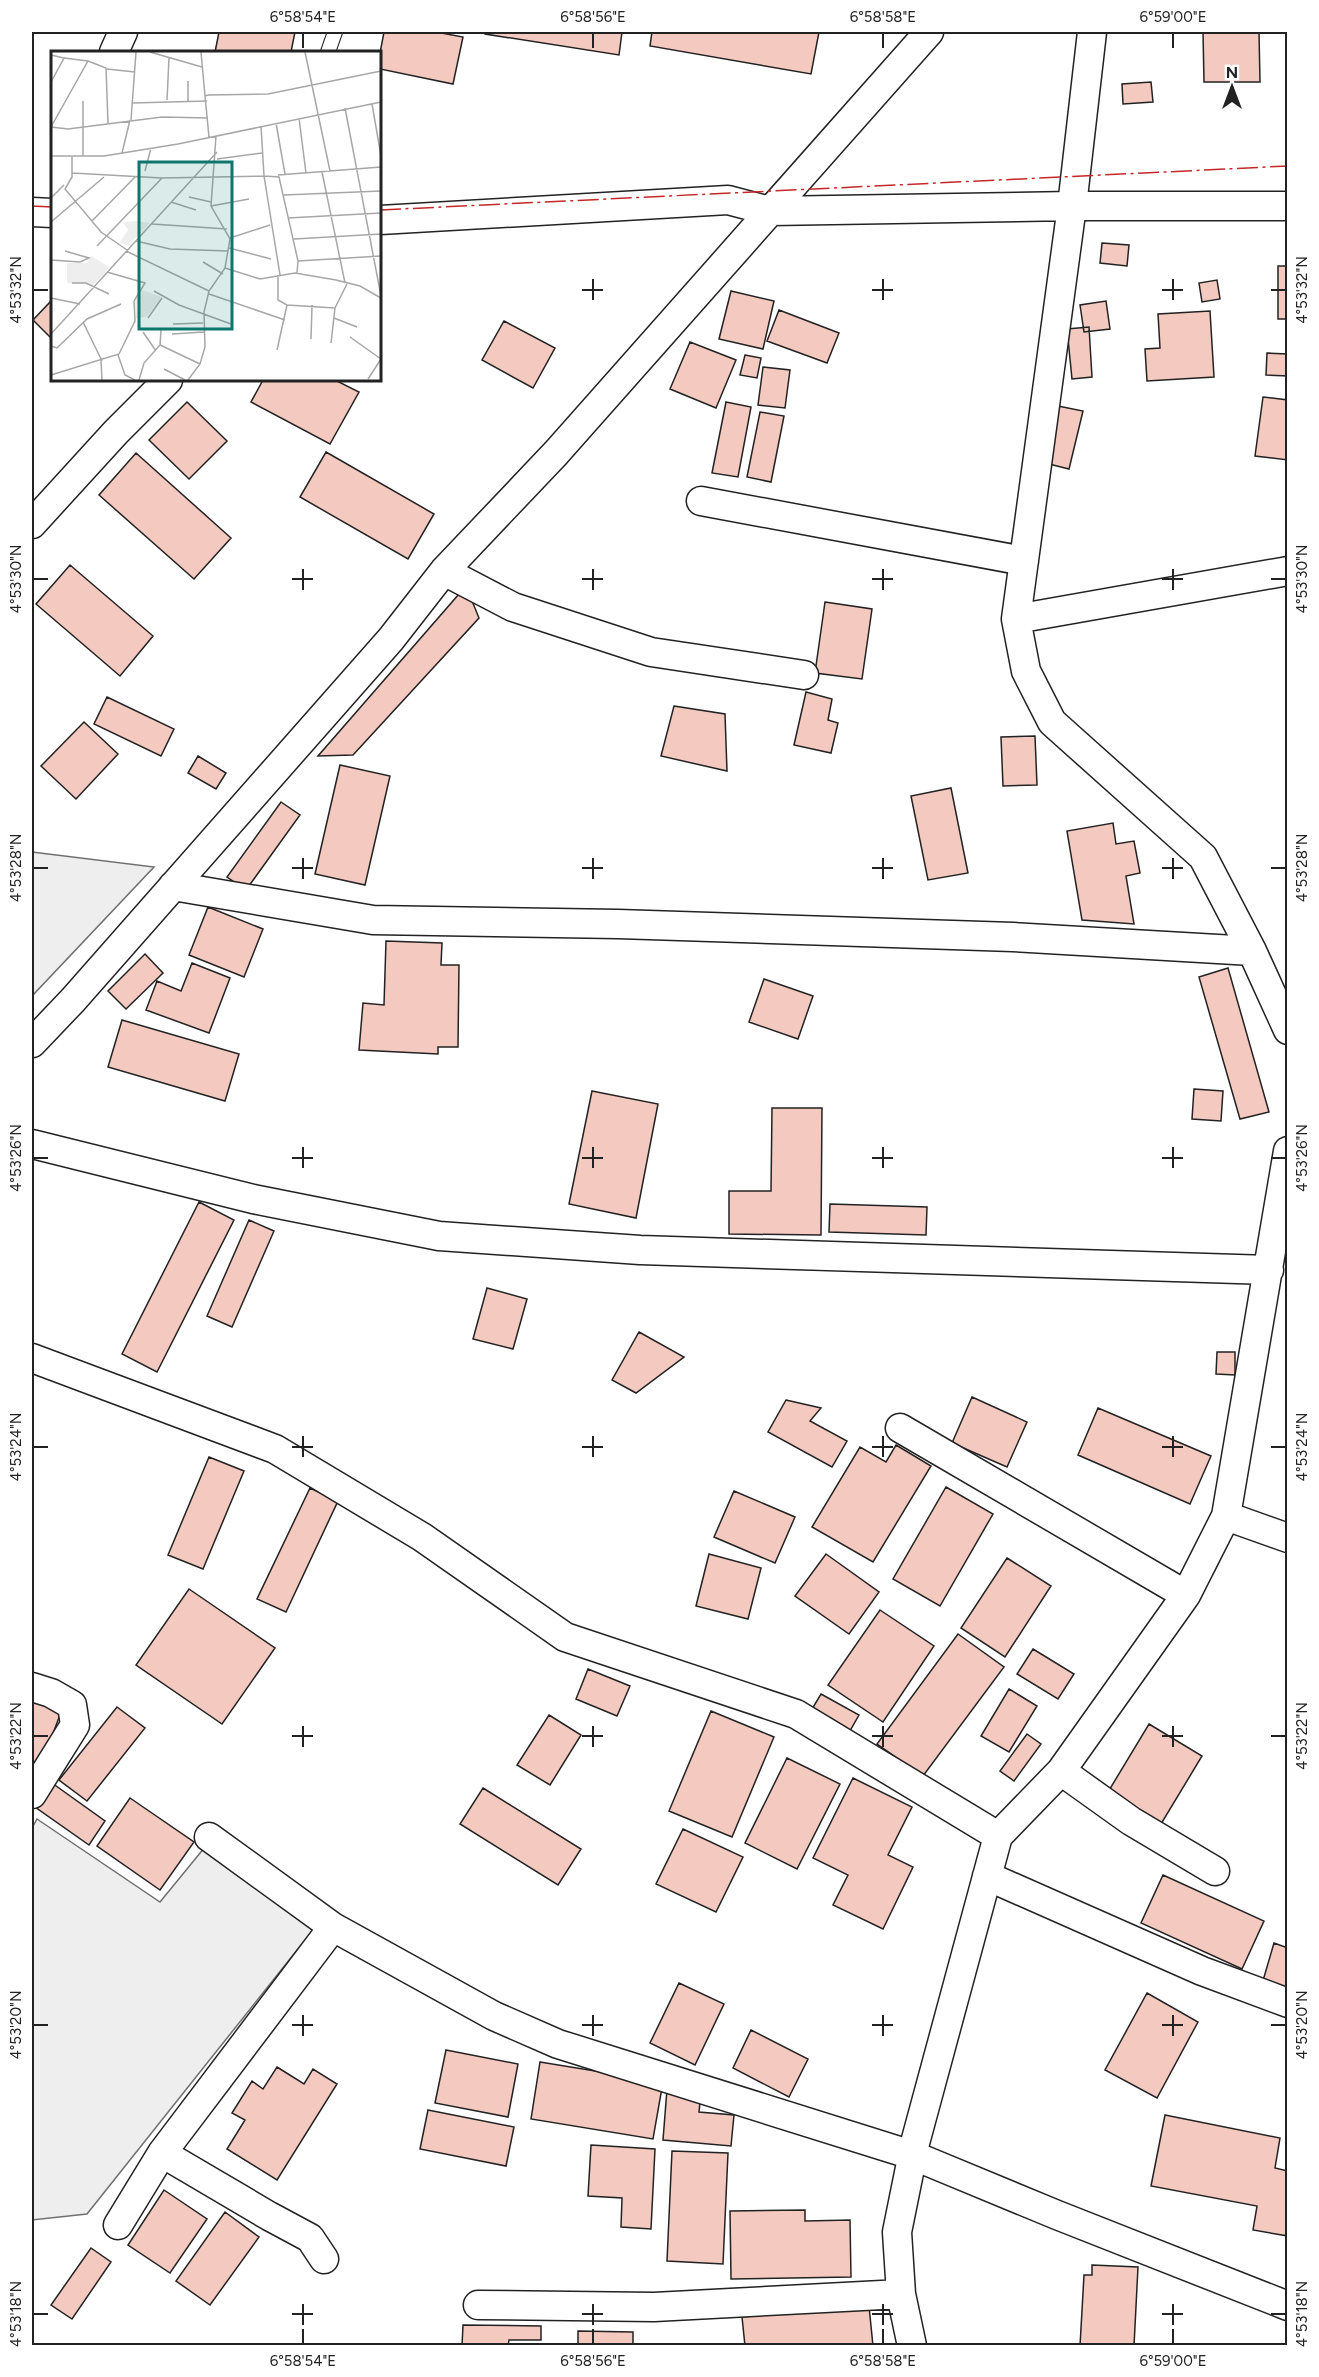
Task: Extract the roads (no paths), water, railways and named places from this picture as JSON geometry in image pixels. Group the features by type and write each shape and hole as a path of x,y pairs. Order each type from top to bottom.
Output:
{"street":[{"path":"114,51 123,32"},
{"path":"32,1043 73,1000 391,639 444,571 556,453 929,32"},
{"path":"1092,32 1072,206 1016,619 1026,671 1052,722 1203,857 1252,951 1287,1030"},
{"path":"381,220 728,200 770,211 1072,206 1287,206"},
{"path":"32,212 51,213"},
{"path":"32,524 116,432 167,381"},
{"path":"701,501 1024,561"},
{"path":"444,571 513,607 651,652 804,675"},
{"path":"1016,619 1287,571"},
{"path":"173,886 373,920 630,924 1001,936 1252,951"},
{"path":"32,1144 253,1199 439,1236 640,1250 1269,1270"},
{"path":"912,2346 901,2294 897,2232 912,2155 998,1836 1060,1771 1186,1595 1226,1516 1269,1270 1282,1222 1287,1151"},
{"path":"32,1358 275,1449 422,1537 566,1637 796,1714 998,1836"},
{"path":"900,1428 1186,1595"},
{"path":"1226,1516 1287,1538"},
{"path":"32,1687 51,1693 72,1705 75,1725 32,1794"},
{"path":"1060,1771 1131,1821 1215,1871"},
{"path":"209,1837 333,1927 494,2016 558,2044 912,2155 1287,2306"},
{"path":"987,1876 1202,1971 1287,2003"},
{"path":"118,2225 162,2153 333,1927"},
{"path":"162,2153 310,2238 324,2259"},
{"path":"478,2305 654,2307 901,2294"}],"lane":[{"path":"328,51 335,32"}]}
